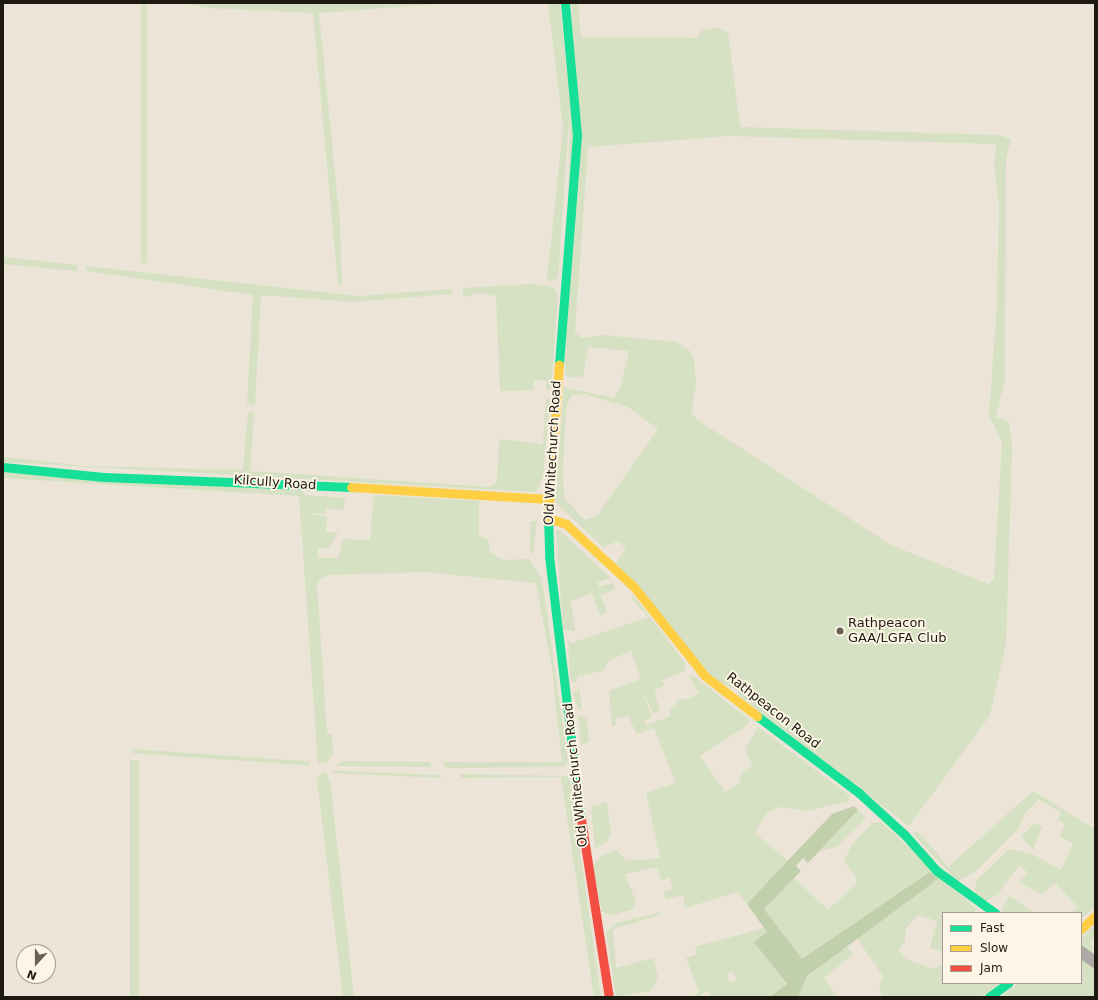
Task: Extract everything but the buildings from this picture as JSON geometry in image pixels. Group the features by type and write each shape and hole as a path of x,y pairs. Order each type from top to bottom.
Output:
{"street":[{"name":"Old Whitechurch Road","path":"565,3 577,142 548,499 548,518 551,579 585,855 609,997"},
{"name":"Kilcully Road","path":"3,467 104,477 268,482 548,499"},
{"name":"Rathpeacon Road","path":"548,518 566,524 634,588 705,676 859,793 906,835 937,871 994,912"},
{"path":"1082,927 1095,916"},
{"path":"1082,953 1095,962"},
{"path":"989,997 1007,984"}],"green space":[{"path":"141,3 147,3 147,263 141,263"},
{"path":"185,3 451,3 319,13 340,224 342,285 338,285 313,13 208,8"},
{"path":"548,3 560,3 570,106 558,278 553,281 547,280 563,127"},
{"name":"Rathpeacon GAA/LGFA Club","path":"572,3 578,3 581,37 697,38 702,30 718,28 728,32 740,127 998,135 1011,139 1006,159 1005,378 996,417 1009,422 1012,447 1006,644 990,715 909,826 739,696 737,684 732,688 715,680 616,563 626,548 617,541 604,548 555,502 564,387 614,398 621,385 629,351 588,347 583,376 573,378 565,375","holes":["729,136 996,144 994,166 999,206 997,305 989,416 1002,442 994,579 988,584 891,545 696,419 691,412 696,385 694,360 689,350 677,342 603,335 582,338 575,332 588,147","585,394 628,407 658,429 597,516 585,520 564,498 563,470 566,408 572,395"]},
{"path":"3,257 77,265 77,271 3,264"},
{"path":"86,266 358,296 452,289 452,294 353,302 261,295 255,405 247,404 253,295 86,271"},
{"path":"534,284 553,287 558,295 551,389 546,389 546,380 534,380 534,390 500,391 496,296 480,293 464,297 462,288"},
{"path":"546,399 550,399 543,476 536,492 3,462 3,457 85,466 243,470 248,412 254,413 250,471 490,487 497,482 499,439 543,444"},
{"path":"3,472 303,490 304,495 345,498 344,510 325,508 325,514 305,513 327,517 326,532 338,533 329,548 318,548 318,558 338,558 343,539 370,540 374,495 479,501 479,536 488,539 490,552 503,560 529,559 542,579 568,762 563,767 446,768 443,762 562,762 552,668 536,583 425,572 327,575 321,579 317,584 327,734 332,734 333,754 327,762 318,763 299,496 3,478"},
{"path":"530,521 537,521 533,553 530,553"},
{"path":"559,530 611,578 597,582 599,587 613,583 616,589 600,595 607,612 600,615 591,590 590,594 571,601 575,631 563,630 556,531"},
{"path":"634,596 686,664 685,671 662,680 664,685 654,691 660,711 653,713 641,688 652,717 644,720 646,725 671,716 669,710 677,704 676,700 688,699 699,693 689,676 695,677 750,720 746,726 700,756 725,792 739,783 741,774 752,766 745,749 758,727 850,796 848,801 807,811 779,807 767,813 755,833 788,861 747,904 738,892 685,908 684,895 666,899 664,891 673,889 669,877 661,880 657,867 625,874 636,902 633,909 613,915 602,912 592,866 603,855 616,850 627,861 660,858 646,793 676,783 654,728 637,734 628,716 615,719 616,725 612,726 609,691 641,679 631,651 608,661 603,671 577,676 577,682 574,682 570,680 568,640 572,643 649,617 631,599"},
{"path":"579,689 582,709 578,709 573,694"},
{"path":"578,716 586,718 589,740 586,743 581,744"},
{"path":"132,749 310,761 309,765 132,753"},
{"path":"130,760 139,760 139,997 130,997"},
{"path":"343,761 429,762 433,767 335,766"},
{"path":"333,771 441,775 441,778 334,773"},
{"path":"321,773 326,773 330,781 354,997 343,997 317,779"},
{"path":"460,774 569,776 601,997 594,997 561,777 461,778"},
{"path":"1033,791 1095,829 1095,907 1082,918 1082,912 1072,912 1078,907 1055,883 1042,895 1019,882 1028,873 1019,865 998,894 985,902 975,895 976,881 1009,849 1032,854 1061,870 1073,844 1060,836 1065,824 1058,820 1061,813 1039,799 1025,813 1019,828 975,872 957,881 913,834 916,831 926,840 948,867"},
{"path":"607,802 611,834 606,843 595,848 591,806"},
{"path":"854,806 858,810 808,863 803,858 796,866 801,871 764,909 802,959 930,872 938,879 807,976 798,997 770,997 787,984 754,942 767,932 747,904 832,814"},
{"path":"858,810 866,818 836,847 820,851"},
{"path":"881,822 976,909 975,912 942,912 942,952 930,948 937,921 918,915 906,928 905,942 898,950 907,959 926,967 934,968 942,964 942,984 1000,984 981,997 882,997 879,987 883,976 856,937 938,879 930,873 802,960 764,909 794,878 828,910 856,884 856,877 844,861 851,846 872,823"},
{"path":"1034,823 1042,827 1033,849 1021,837"},
{"path":"1008,897 1012,897 1033,912 1001,912"},
{"path":"661,912 662,914 613,929 616,968 653,958 658,976 651,991 616,997 606,932 616,923"},
{"path":"1095,925 1095,935 1090,942 1095,956 1082,948 1082,937"},
{"path":"764,928 767,932 755,942 787,985 770,997 712,997 706,990 700,997 693,997 699,992 686,958 697,955 695,947","holes":["731,971 737,979 732,983 726,976"]},
{"path":"846,945 853,954 824,978 837,997 798,997 807,976"},
{"path":"1082,957 1095,966 1095,997 1000,997 1018,984 1082,984"}],"traffic: fast":[{"path":"559,364 577,135 565,3"},
{"path":"3,467 104,477 351,487"},
{"path":"548,518 549,556 581,819"},
{"path":"757,716 859,793 905,835 937,871 994,912"},
{"path":"989,997 1007,984"}],"traffic: slow":[{"path":"548,518 559,364"},
{"path":"351,487 548,499"},
{"path":"548,518 566,524 634,587 705,676 757,716"},
{"path":"1082,928 1095,916"}],"traffic: jam":[{"path":"581,819 609,997"}],"place":[{"name":"Rathpeacon GAA/LGFA Club","path":"840,631"}]}
